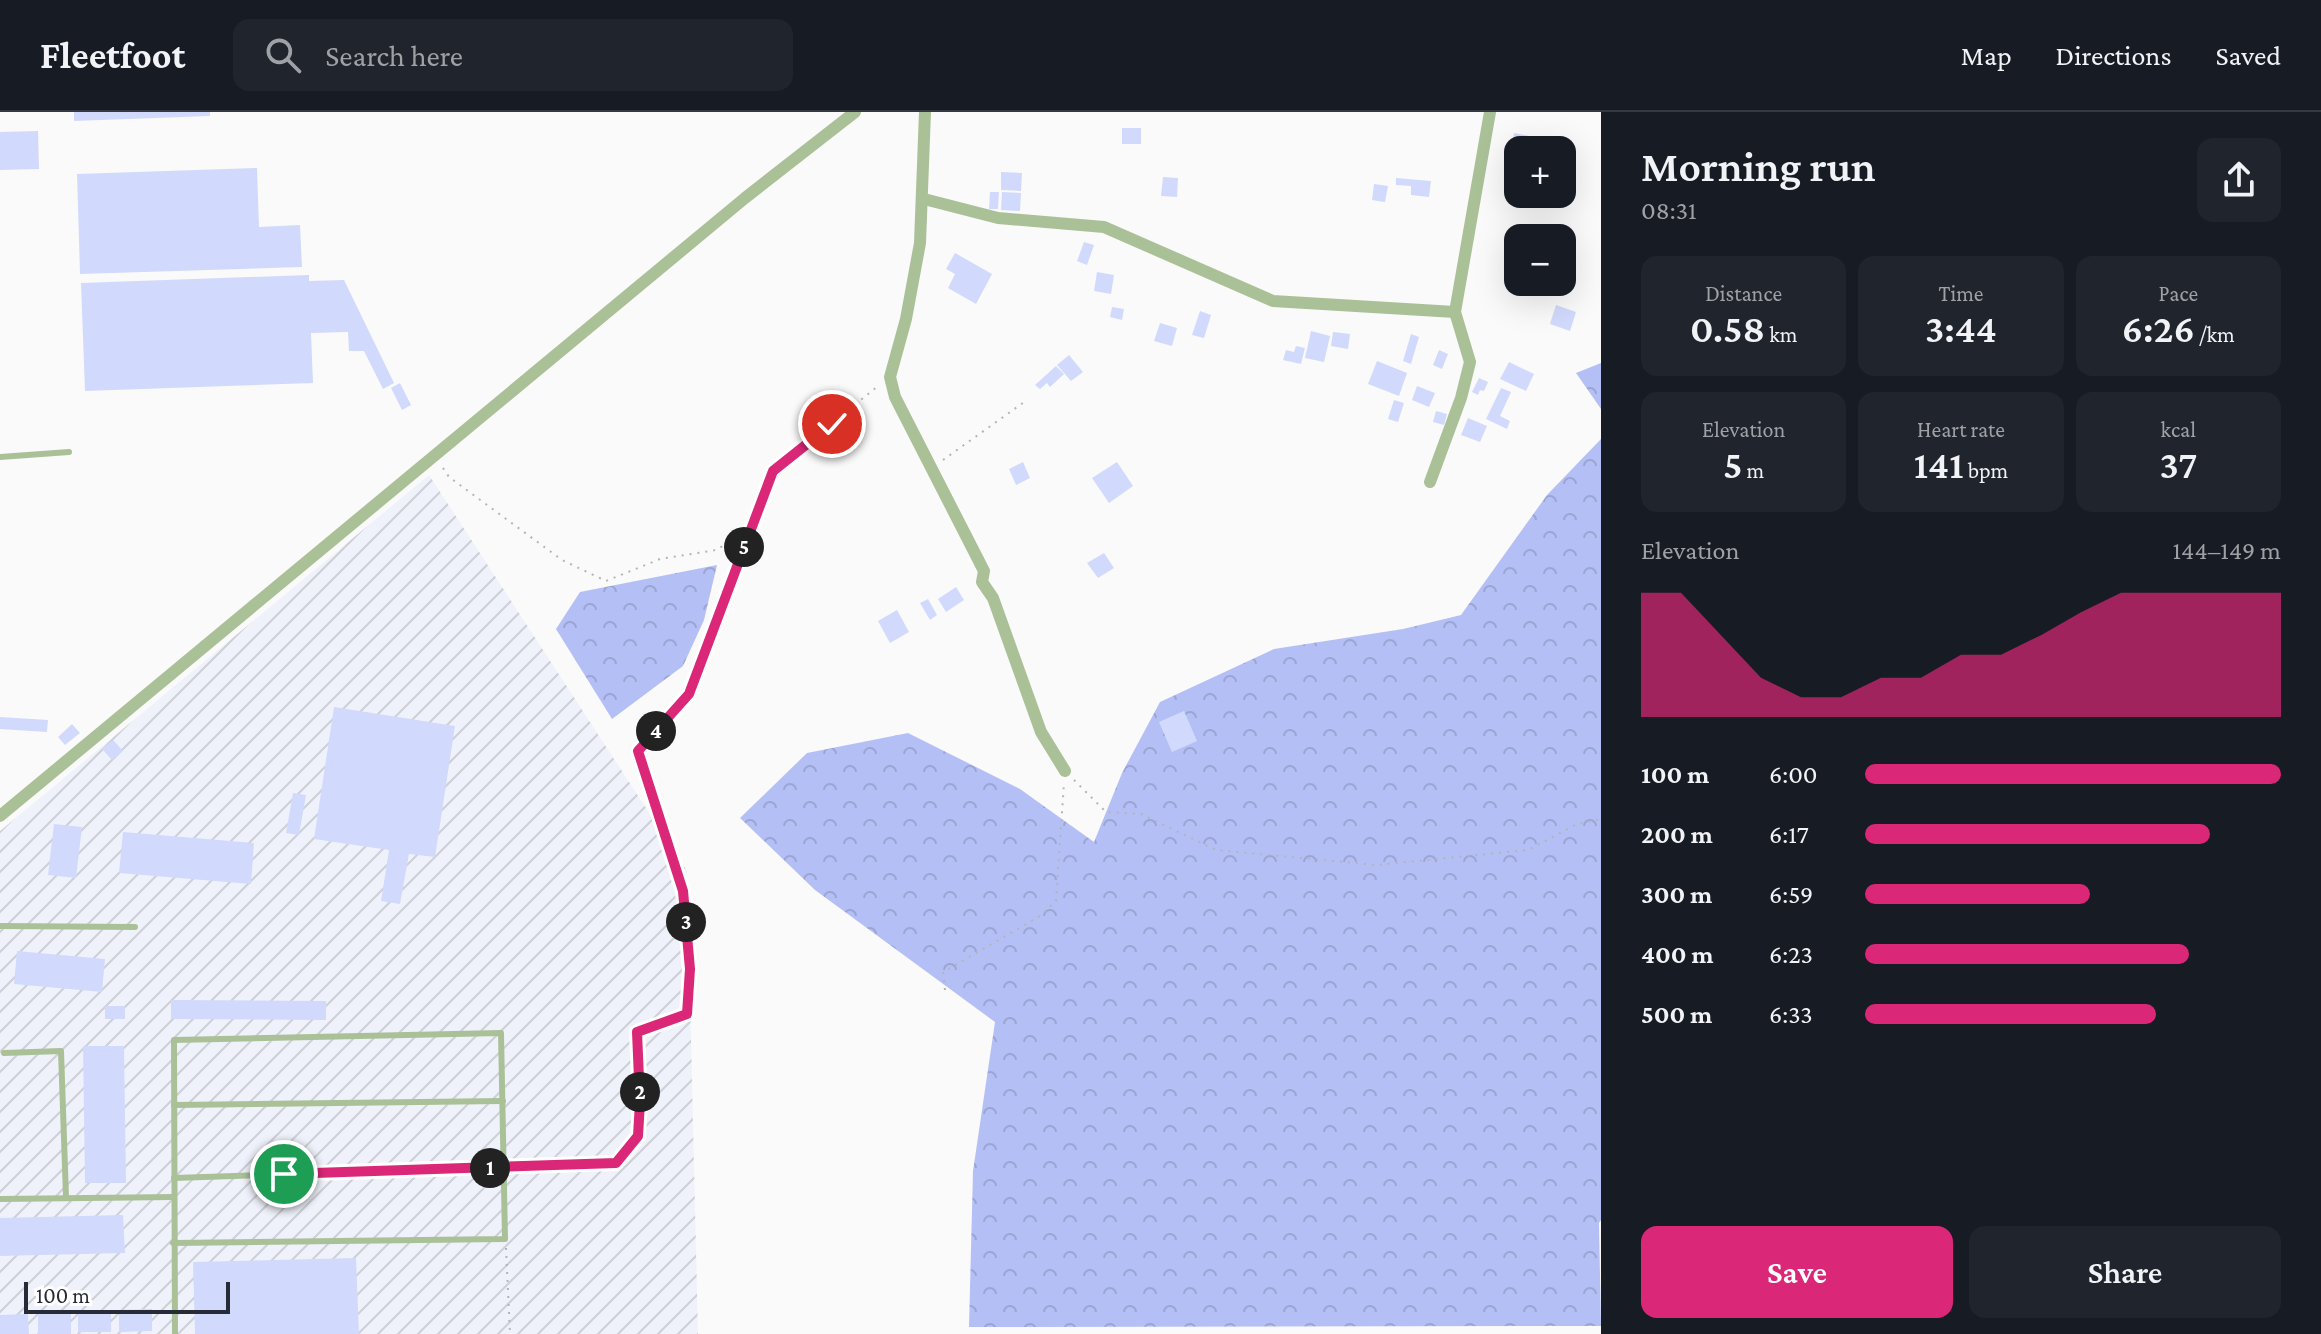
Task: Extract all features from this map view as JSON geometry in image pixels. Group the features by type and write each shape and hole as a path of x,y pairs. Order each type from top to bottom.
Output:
{"street":[{"path":"0,816 745,198 855,112"},
{"path":"925,112 920,243 909,304 890,377 895,397 984,571 982,582 993,598 1041,732 1065,771"},
{"path":"1430,482 1461,398 1470,362 1455,312 1490,112"},
{"path":"924,199 998,218 1104,227 1273,301 1455,312"}],"lane":[{"path":"0,457 69,452"},
{"path":"0,926 135,927"},
{"path":"173,1243 505,1239 501,1033 174,1040 173,1243 175,1334"},
{"path":"4,1053 61,1051 66,1197"},
{"path":"174,1105 503,1101"},
{"path":"174,1178 505,1167"},
{"path":"0,1199 174,1197"}],"path":[{"path":"505,1167 616,1163 638,1136 637,1032 687,1014 690,969 683,891 638,751 689,694 773,471 890,377"},
{"path":"931,468 1027,400"},
{"path":"434,457 449,477 562,560 606,581 660,559 716,550 750,530"},
{"path":"1065,771 1106,812 1141,814 1216,850 1376,865 1528,850 1577,824 1601,819"},
{"path":"945,990 943,972 1040,916 1056,901 1065,771"},
{"path":"505,1239 510,1334"}],"shaded area":[{"path":"429,475 687,871 698,1334 0,1334 0,831"}],"green space":[{"path":"1601,363 1601,409 1576,373"},
{"path":"1601,439 1601,1326 969,1327 973,1171 995,1022 815,890 740,818 807,753 908,733 1020,789 1094,842 1122,773 1160,702 1274,649 1403,629 1461,615 1547,495"},
{"path":"717,565 704,620 683,666 612,719 556,629 580,592"}],"building":[{"path":"74,112 210,112 210,116 74,121"},
{"path":"1122,128 1141,128 1141,144 1122,144"},
{"path":"38,131 39,169 0,170 0,132"},
{"path":"257,168 259,227 300,225 302,267 80,274 77,174"},
{"path":"1001,172 1022,173 1021,191 1001,190"},
{"path":"1163,177 1178,178 1177,197 1161,196"},
{"path":"1396,178 1431,181 1429,197 1411,195 1411,186 1396,185"},
{"path":"1374,184 1388,186 1385,202 1372,200"},
{"path":"990,192 999,192 998,209 989,209"},
{"path":"1002,192 1021,193 1020,211 1001,210"},
{"path":"1084,242 1094,245 1087,265 1077,261"},
{"path":"955,253 992,274 976,304 948,288 955,274 946,269"},
{"path":"1097,272 1114,275 1111,294 1094,291"},
{"path":"309,275 309,281 344,280 394,383 383,389 364,351 349,351 348,332 311,333 313,383 85,391 81,283"},
{"path":"1556,305 1576,312 1570,331 1550,324"},
{"path":"1112,307 1124,309 1122,320 1110,317"},
{"path":"1200,311 1211,315 1204,338 1192,335"},
{"path":"1160,323 1177,328 1172,346 1154,341"},
{"path":"1311,331 1330,336 1324,362 1305,358"},
{"path":"1333,332 1350,334 1348,349 1331,346"},
{"path":"1411,334 1419,337 1411,364 1403,361"},
{"path":"1296,346 1305,348 1301,364 1283,360 1286,350 1294,352"},
{"path":"1439,350 1448,354 1442,369 1433,365"},
{"path":"1069,355 1083,372 1071,381 1057,365"},
{"path":"1377,361 1407,373 1399,396 1368,384"},
{"path":"1509,362 1534,374 1526,391 1500,379"},
{"path":"1056,366 1064,374 1050,387 1047,383 1040,389 1035,385"},
{"path":"1479,378 1488,382 1478,395 1472,392"},
{"path":"400,383 411,405 402,410 391,388"},
{"path":"1417,386 1435,393 1429,407 1412,400"},
{"path":"1501,388 1511,392 1500,416 1510,421 1507,429 1486,419"},
{"path":"1394,400 1404,403 1398,422 1388,419"},
{"path":"1436,411 1447,414 1444,425 1433,422"},
{"path":"1468,418 1487,426 1480,442 1461,435"},
{"path":"1023,462 1030,478 1016,485 1009,469"},
{"path":"1117,462 1133,486 1109,503 1092,478"},
{"path":"1104,553 1114,568 1098,578 1087,563"},
{"path":"956,587 964,600 946,612 938,599"},
{"path":"928,599 937,615 930,620 920,603"},
{"path":"897,610 909,632 890,643 878,621"},
{"path":"334,707 455,726 435,857 409,854 400,904 381,901 389,850 314,839"},
{"path":"1184,711 1197,741 1172,752 1159,722"},
{"path":"0,717 48,720 47,732 0,729"},
{"path":"72,724 80,733 65,745 58,737"},
{"path":"113,740 123,751 112,760 102,749"},
{"path":"293,793 306,795 299,835 286,833"},
{"path":"54,824 82,827 76,878 48,875"},
{"path":"123,832 254,843 251,884 119,873"},
{"path":"17,951 105,959 102,992 14,984"},
{"path":"171,1000 326,1001 326,1020 171,1019"},
{"path":"105,1006 125,1006 125,1019 105,1019"},
{"path":"83,1046 124,1046 126,1183 85,1183"},
{"path":"123,1215 125,1253 0,1256 0,1218"},
{"path":"356,1258 359,1334 195,1334 193,1262"},
{"path":"152,1309 152,1331 119,1332 119,1310"},
{"path":"111,1311 111,1332 78,1332 78,1312"},
{"path":"71,1313 71,1334 38,1334 38,1314"},
{"path":"28,1314 29,1334 0,1334 0,1315"}],"route":[{"path":"284,1174 616,1163 638,1136 637,1032 687,1014 690,969 683,891 638,751 689,694 773,471 832,424"}]}
